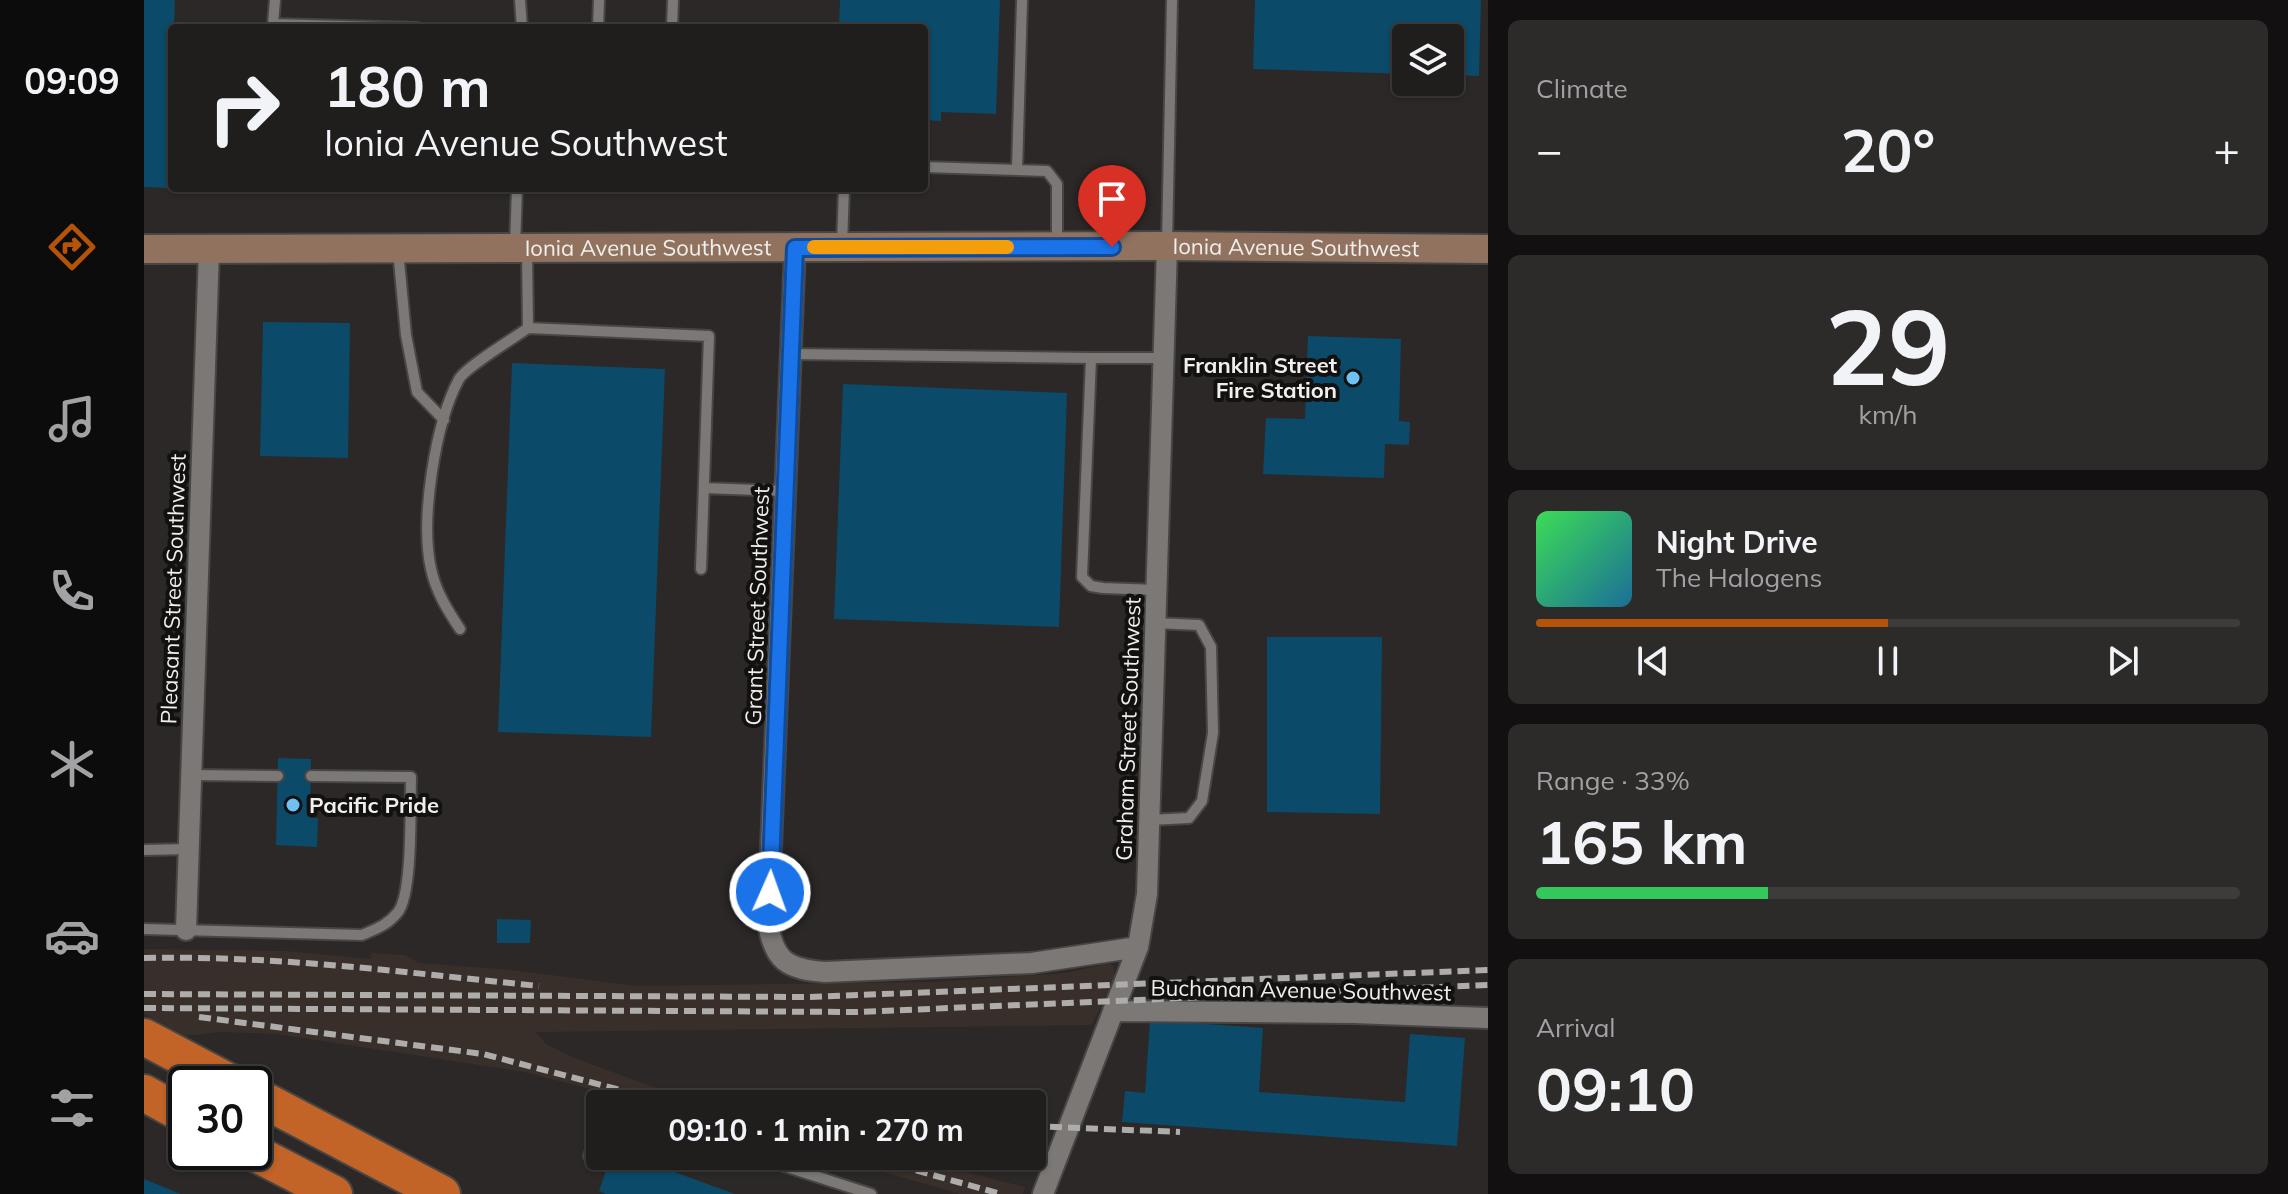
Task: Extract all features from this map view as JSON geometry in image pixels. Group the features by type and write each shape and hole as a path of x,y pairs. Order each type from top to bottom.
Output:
{"highway":[{"path":"144,1037 199,1066"},
{"path":"144,1093 168,1106"},
{"path":"272,1104 442,1194"},
{"path":"272,1162 334,1194"}],"street":[{"name":"Ionia Avenue Southwest","path":"144,249 1167,246 1488,249"},
{"name":"Graham Street Southwest","path":"1043,1194 1138,947 1147,894 1167,246"},
{"name":"Grant Street Southwest","path":"783,961 772,946 768,923 795,248"},
{"name":"Pleasant Street Southwest","path":"186,930 209,249"},
{"name":"Buchanan Avenue Southwest","path":"783,961 803,970 841,972 1032,963 1138,947"},
{"name":"Buchanan Avenue Southwest","path":"1113,1011 1354,1013 1488,1018"}],"lane":[{"path":"273,24 275,0"},
{"path":"520,0 522,24"},
{"path":"598,24 599,0"},
{"path":"672,24 673,0"},
{"path":"1017,170 1022,0"},
{"path":"1167,246 1172,0"},
{"path":"928,167 1047,171 1057,184 1057,247"},
{"path":"517,192 528,328"},
{"path":"842,247 844,192"},
{"path":"397,249 406,335 417,392 444,420"},
{"path":"460,629 445,607 431,568 428,523 435,445 460,376 528,328 709,336 701,569"},
{"path":"791,354 1164,358"},
{"path":"1091,358 1082,577 1091,586 1157,590"},
{"path":"704,488 785,491"},
{"path":"1149,820 1189,818 1196,810 1202,801 1213,733 1211,647 1199,625 1155,623"},
{"path":"191,775 278,776"},
{"path":"144,929 362,935 386,924 401,909 408,878 411,777 311,776"},
{"path":"144,850 189,849"},
{"path":"796,1170 871,1194"}],"shaded area":[{"path":"144,949 286,951 370,959 372,953 405,955 419,963 512,970 637,986 933,982 1066,973 1110,963 1115,976 1092,1025 536,1032 546,1044 577,1059 662,1090 594,1090 524,1072 276,1034 217,1032 186,1036 144,1014"},
{"path":"877,1170 956,1170 1025,1187 1023,1194 960,1194"}],"building":[{"path":"144,0 175,0 174,24 168,24 168,188 144,187"},
{"path":"840,0 1000,0 996,114 941,112 941,121 928,120 928,24 839,24"},
{"path":"1255,0 1481,0 1479,76 1464,75 1464,24 1392,24 1392,74 1253,69"},
{"path":"263,322 350,323 348,458 260,456"},
{"name":"Franklin Street Fire Station","path":"1308,336 1401,339 1399,421 1410,422 1409,445 1385,444 1384,478 1263,474 1266,418 1305,419"},
{"path":"512,363 665,369 651,737 498,732"},
{"path":"843,384 1067,393 1059,627 834,619"},
{"path":"1267,637 1382,637 1380,814 1267,812"},
{"path":"278,758 311,759 310,818 318,818 317,847 276,845"},
{"path":"497,919 531,920 530,943 497,943"},
{"path":"1150,1020 1263,1028 1259,1092 1405,1102 1410,1034 1465,1038 1457,1146 1122,1122 1125,1091 1145,1093"},
{"path":"606,1170 669,1170 735,1194 606,1194 599,1191"},
{"path":"144,1179 181,1194 144,1194"}],"railway":[{"path":"144,958 292,962 539,986"},
{"path":"144,994 809,997 1488,970"},
{"path":"144,1008 857,1012 1488,985"},
{"path":"199,1017 483,1054 621,1090"},
{"path":"1046,1127 1180,1132"},
{"path":"914,1170 1001,1194"}],"slow traffic":[{"path":"814,247 1007,247"}],"place":[{"name":"Franklin Street Fire Station","path":"1353,378"},
{"name":"Pacific Pride","path":"293,805"}],"route":[{"path":"770,892 795,248 1112,247"}]}
